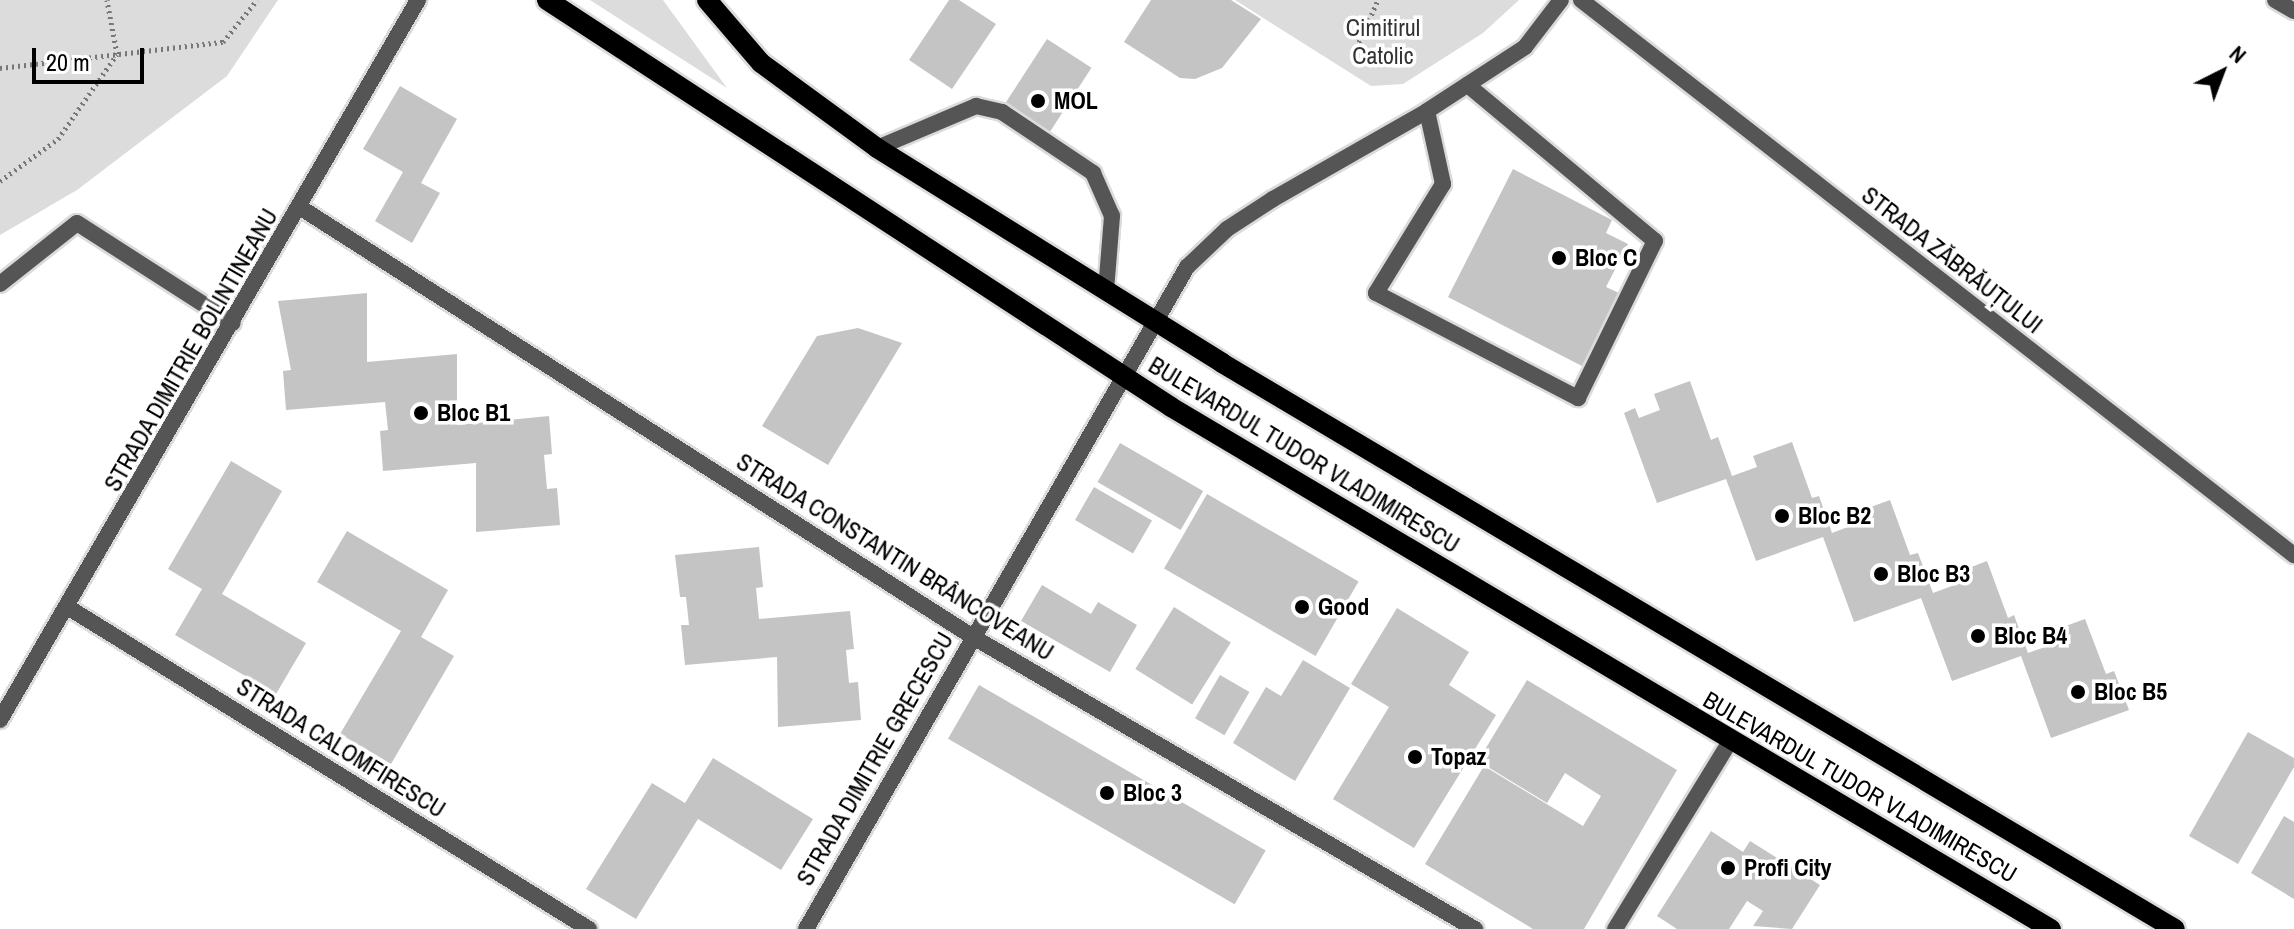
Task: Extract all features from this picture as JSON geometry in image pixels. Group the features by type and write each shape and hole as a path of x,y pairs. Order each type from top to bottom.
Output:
{"main road":[{"name":"BULEVARDUL TUDOR VLADIMIRESCU","path":"547,0 1126,377 1730,741 2051,929"},
{"name":"BULEVARDUL TUDOR VLADIMIRESCU","path":"707,0 761,63 877,148 1157,323 2175,929"}],"street":[{"name":"STRADA DIMITRIE BOLINTINEANU","path":"0,720 69,608 418,0"},
{"name":"STRADA DIMITRIE GRECESCU","path":"806,929 1187,267 1227,229 1427,111 1525,47 1561,0"},
{"name":"STRADA ZĂBRĂUȚULUI","path":"1581,0 2294,555"},
{"path":"2275,0 2294,11"},
{"path":"1427,111 1443,184 1376,293 1578,398 1655,241 1468,85"},
{"path":"877,148 976,106 1002,112 1093,173 1112,216 1106,291"},
{"name":"STRADA CONSTANTIN BRÂNCOVEANU","path":"301,208 973,637 1475,929"},
{"path":"0,284 77,223 233,323"},
{"name":"STRADA CALOMFIRESCU","path":"69,608 589,929"},
{"path":"1615,929 1730,741"}],"path":[{"path":"0,181 58,139 117,54 107,0"},
{"path":"0,68 223,42 257,0"},
{"path":"1354,53 1378,0"}],"green space":[{"path":"0,0 278,0 227,76 77,190 0,235"},
{"path":"590,0 663,0 727,88"},
{"name":"Cimitirul Catolic","path":"1235,0 1519,0 1483,33 1403,84 1371,86"}],"building":[{"path":"949,0 959,0 996,24 952,89 909,60"},
{"path":"1151,0 1231,0 1261,19 1222,68 1195,79 1180,78 1124,42"},
{"path":"1047,39 1091,68 1039,148 995,120"},
{"path":"400,86 457,119 421,183 440,193 412,243 375,221 403,172 363,149"},
{"path":"1513,169 1612,220 1606,233 1628,244 1606,287 1619,293 1582,366 1448,297"},
{"name":"Bloc B1","path":"367,293 367,362 457,354 457,425 549,416 552,454 544,455 547,489 557,488 560,525 476,532 476,463 383,471 380,431 388,430 385,402 286,410 283,371 291,370 278,301"},
{"path":"858,328 902,343 828,465 762,426 817,336"},
{"path":"1690,381 1711,440 1718,437 1732,476 1757,467 1753,456 1792,442 1812,498 1819,496 1832,533 1861,522 1857,512 1890,500 1910,555 1918,553 1933,593 1960,583 1956,573 1987,561 2008,618 2014,615 2028,653 2057,643 2052,631 2085,619 2106,674 2114,671 2129,710 2051,738 2021,656 1952,681 1921,598 1854,622 1823,537 1756,561 1726,479 1657,503 1624,413 1635,408 1639,418 1660,410 1654,394"},
{"path":"1120,443 1203,491 1181,530 1098,482"},
{"path":"231,461 282,491 222,594 306,643 276,694 175,635 202,589 168,569"},
{"path":"1094,487 1152,520 1133,553 1075,520"},
{"path":"1207,494 1359,582 1316,656 1164,568"},
{"path":"347,531 448,590 421,637 454,656 391,764 340,734 401,631 317,582"},
{"path":"759,547 763,587 756,588 759,619 850,611 854,649 846,650 849,683 858,682 861,720 778,727 777,657 685,665 681,625 689,625 686,597 680,597 675,555"},
{"path":"1042,585 1091,614 1098,602 1137,625 1110,672 1021,621"},
{"path":"1174,607 1231,643 1192,704 1135,669"},
{"name":"Topaz","path":"1397,608 1469,652 1449,685 1496,715 1414,848 1333,799 1389,707 1351,684"},
{"path":"1303,660 1350,688 1295,781 1233,743 1266,687 1281,696"},
{"path":"1220,675 1249,692 1224,735 1195,718"},
{"path":"1527,680 1677,770 1584,929 1533,929 1425,864 1484,766 1583,826 1601,796 1565,773 1547,803 1478,761"},
{"name":"Bloc 3","path":"979,685 1266,850 1235,904 948,739"},
{"path":"2248,732 2294,758 2294,767 2238,864 2189,836"},
{"path":"713,758 813,819 781,870 698,819 636,919 586,889 652,783 685,803"},
{"path":"2284,816 2294,822 2294,899 2251,873"},
{"path":"1711,831 1743,852 1750,841 1820,885 1792,929 1753,926 1763,911 1747,901 1729,929 1677,929 1657,916"}],"place":[{"name":"MOL","path":"1038,101"},
{"name":"Bloc C","path":"1559,258"},
{"name":"Bloc B1","path":"421,413"},
{"name":"Bloc B2","path":"1782,516"},
{"name":"Bloc B3","path":"1881,574"},
{"name":"Good","path":"1302,607"},
{"name":"Bloc B4","path":"1978,636"},
{"name":"Bloc B5","path":"2078,692"},
{"name":"Topaz","path":"1415,757"},
{"name":"Bloc 3","path":"1107,793"},
{"name":"Profi City","path":"1728,868"}]}
